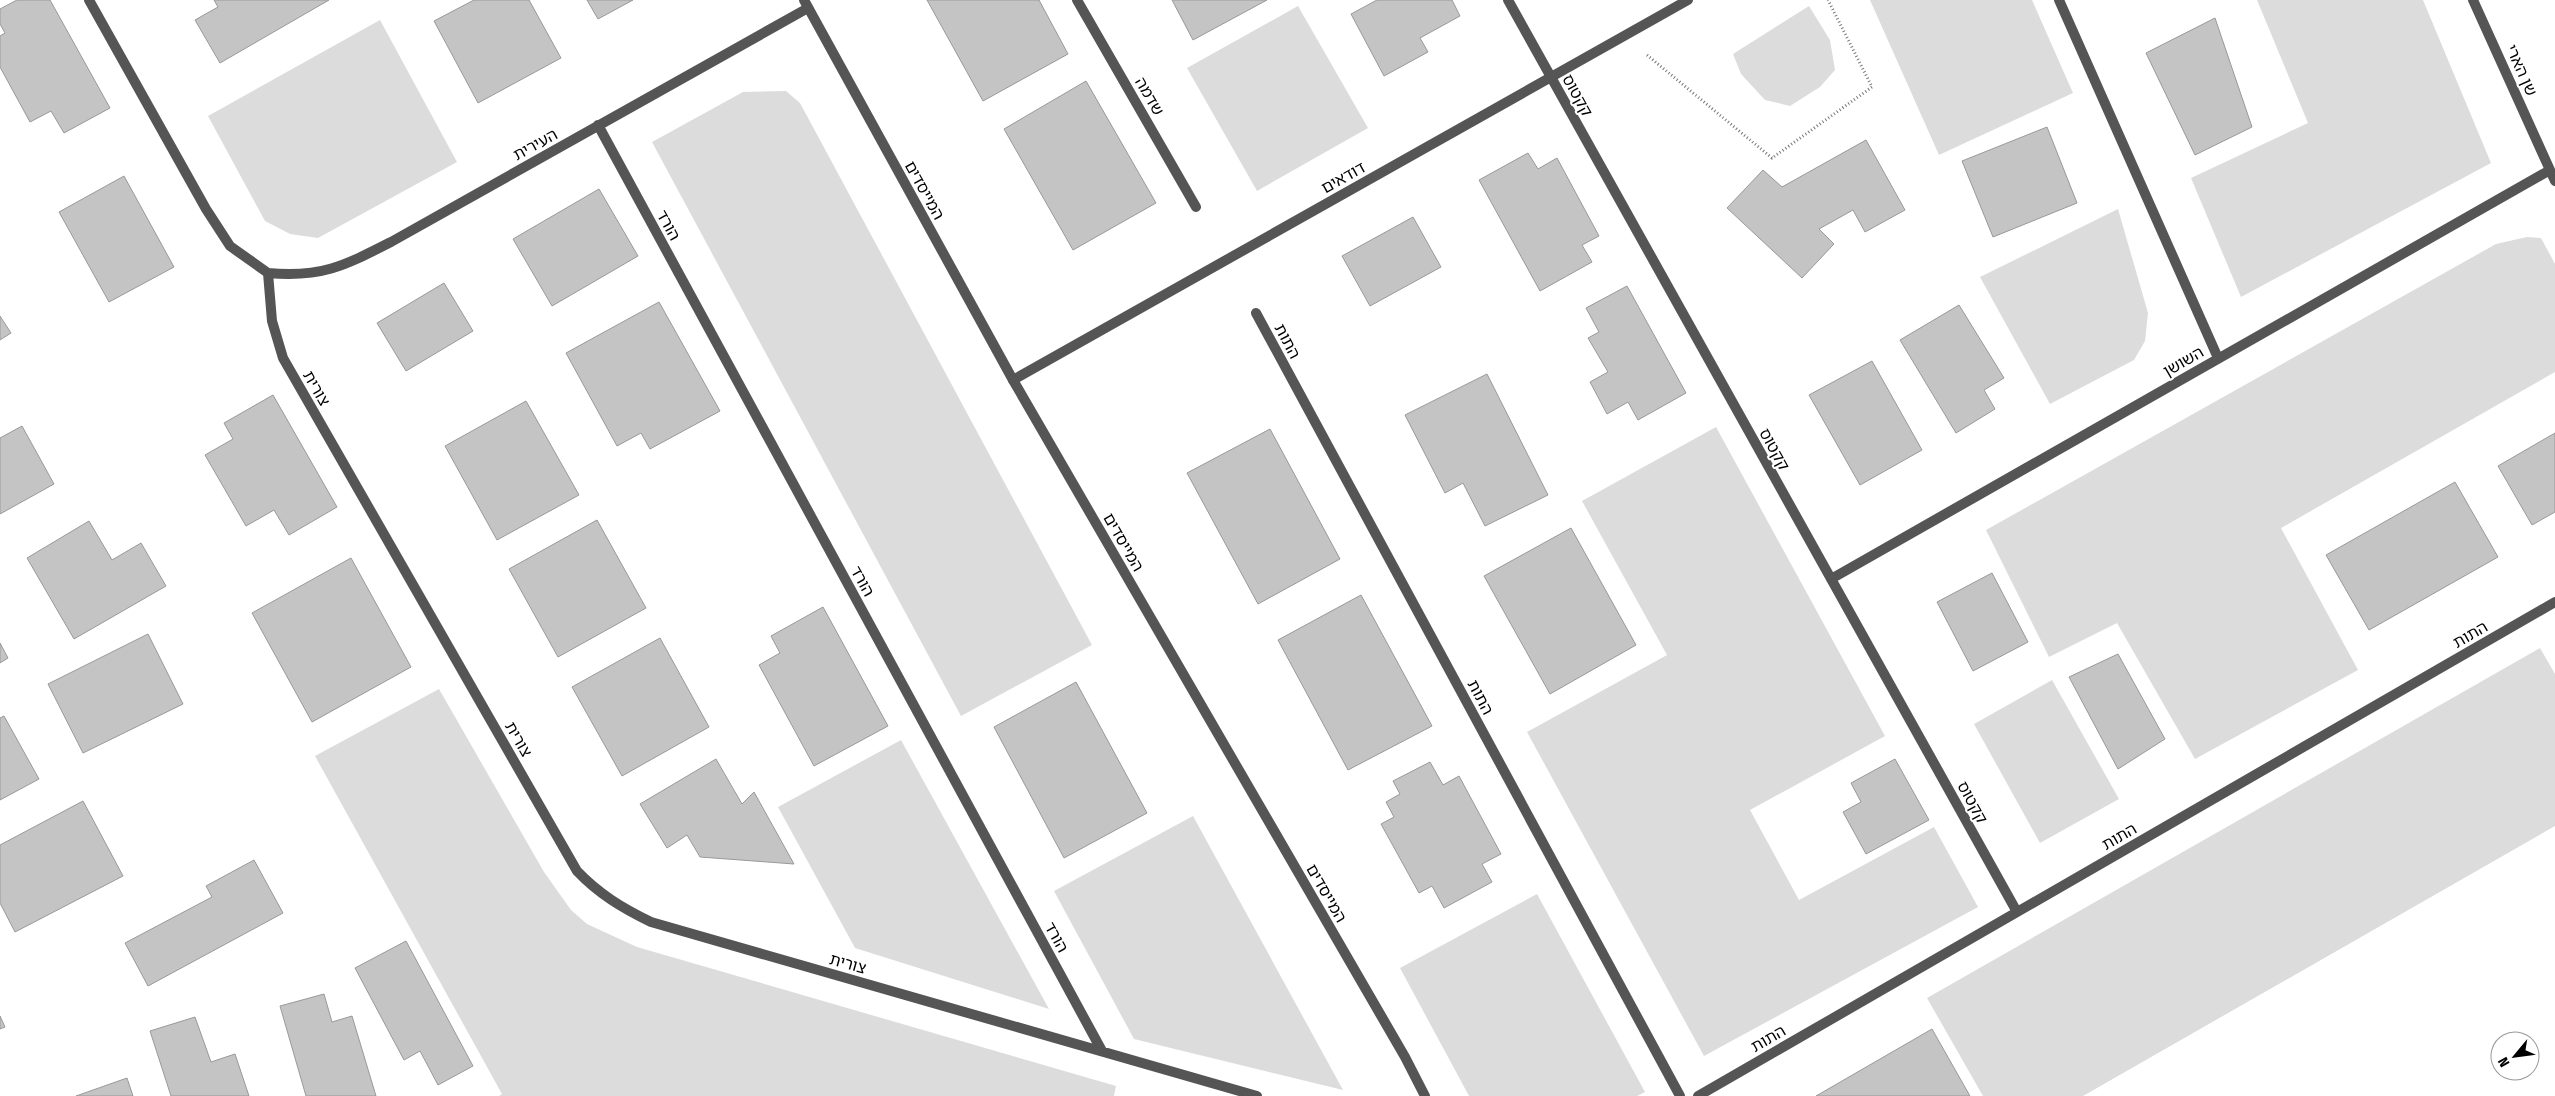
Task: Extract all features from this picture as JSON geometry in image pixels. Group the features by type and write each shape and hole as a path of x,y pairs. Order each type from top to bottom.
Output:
{"street":[{"path":"88,0 206,209 230,246 268,273"},
{"name":"שדמה","path":"1078,0 1196,207"},
{"name":"קקטוס","path":"1508,0 2017,912"},
{"name":"דודאים","path":"1013,380 1688,0"},
{"path":"2059,0 2218,358"},
{"name":"שן הארי","path":"2473,0 2555,181"},
{"name":"העירית","path":"268,273 293,275 317,273 346,265 598,125 806,4"},
{"name":"המייסדים","path":"806,4 1013,380 1405,1057 1425,1096"},
{"name":"הורד","path":"598,125 1102,1051"},
{"name":"השושן","path":"1831,579 2550,170"},
{"name":"צורית","path":"268,273 272,321 283,358 577,871 594,889 619,907 652,922 1257,1096"},
{"name":"התות","path":"1256,313 1680,1096"},
{"name":"התות","path":"1698,1096 2555,602"}],"path":[{"path":"1623,36 1772,158 1872,87 1828,0"}],"shaded area":[{"path":"1870,0 2032,0 2073,93 1939,155"},
{"path":"2257,0 2423,0 2491,163 2241,297 2191,178 2308,123"},
{"path":"1298,6 1368,128 1257,191 1187,68"},
{"path":"1809,6 1830,40 1835,70 1820,87 1790,106 1765,100 1741,74 1733,54"},
{"path":"380,20 457,162 318,238 290,234 265,221 208,116"},
{"path":"786,91 800,103 1092,645 961,716 652,142 743,92"},
{"path":"2118,209 2148,313 2145,341 2134,360 2050,404 1980,277"},
{"path":"2527,237 2541,238 2555,264 2555,372 2281,528 2358,670 2195,759 2117,623 2049,657 1986,530 2496,244"},
{"path":"1716,427 1885,736 1750,810 1799,900 1934,827 1978,907 1704,1056 1527,732 1667,655 1582,501"},
{"path":"2540,648 2555,674 2555,826 2083,1096 1983,1096 1927,998"},
{"path":"2052,680 2119,799 2040,843 1974,724"},
{"path":"439,689 544,872 571,910 587,924 637,947 1116,1086 1114,1096 499,1096 502,1094 315,756"},
{"path":"901,740 1049,1009 855,948 778,807"},
{"path":"1193,816 1343,1090 1134,1039 1054,891"},
{"path":"1537,894 1645,1092 1637,1096 1469,1096 1400,968"}],"building":[{"path":"17,0 50,0 110,108 64,133 51,111 30,122 0,67 0,36 5,33 0,24 0,9"},
{"path":"214,0 329,0 220,63 195,20 218,7"},
{"path":"474,0 529,0 561,58 478,103 434,21"},
{"path":"587,0 633,0 598,19"},
{"path":"927,0 1039,0 1068,54 983,101"},
{"path":"1172,0 1267,0 1193,40"},
{"path":"1377,0 1452,0 1460,16 1420,38 1428,52 1384,76 1351,14"},
{"path":"2215,18 2252,127 2195,155 2146,53"},
{"path":"1086,81 1156,203 1073,250 1004,129"},
{"path":"2047,127 2077,203 1993,237 1962,161"},
{"path":"1866,140 1905,210 1865,232 1853,210 1819,229 1834,244 1802,278 1727,208 1763,170 1782,187"},
{"path":"1528,153 1538,169 1557,158 1599,236 1582,245 1592,262 1540,291 1479,180"},
{"path":"124,176 174,267 109,302 59,212"},
{"path":"599,189 638,256 552,306 513,239"},
{"path":"1413,217 1441,267 1370,306 1342,256"},
{"path":"444,283 473,331 406,371 377,323"},
{"path":"1627,286 1686,393 1638,420 1628,402 1607,414 1590,382 1608,372 1588,338 1599,332 1586,308"},
{"path":"659,302 720,411 650,449 641,433 617,446 566,353"},
{"path":"1959,305 2004,378 1984,390 1995,409 1956,433 1900,340"},
{"path":"0,316 11,333 0,340"},
{"path":"1872,361 1922,450 1860,485 1809,395"},
{"path":"1487,374 1548,495 1485,526 1463,483 1445,493 1405,415"},
{"path":"273,395 337,507 289,535 274,510 246,526 205,455 233,439 224,423"},
{"path":"526,401 579,495 497,540 445,446"},
{"path":"22,426 54,484 0,514 0,438"},
{"path":"1270,429 1340,559 1258,604 1187,473"},
{"path":"2555,433 2555,512 2532,525 2498,466"},
{"path":"2455,482 2498,557 2369,630 2326,555"},
{"path":"597,520 646,608 558,657 509,569"},
{"path":"89,521 112,560 141,543 166,586 74,639 27,558"},
{"path":"1571,528 1636,645 1550,694 1484,576"},
{"path":"351,558 411,667 312,722 252,613"},
{"path":"1992,573 2028,642 1973,671 1937,602"},
{"path":"1361,595 1432,726 1348,770 1278,640"},
{"path":"823,607 888,726 814,766 759,665 780,653 771,636"},
{"path":"148,634 183,704 83,753 48,684"},
{"path":"660,638 709,727 622,776 572,687"},
{"path":"0,643 8,658 0,663"},
{"path":"2118,654 2165,739 2118,769 2069,677"},
{"path":"1076,682 1147,813 1064,858 994,727"},
{"path":"4,716 39,779 0,800 0,718"},
{"path":"716,759 742,804 754,792 794,864 700,857 687,835 667,848 640,804"},
{"path":"1895,759 1929,820 1866,854 1843,812 1861,802 1851,783"},
{"path":"1430,762 1443,785 1459,776 1501,854 1482,864 1492,882 1444,908 1432,886 1419,893 1381,824 1394,817 1386,802 1400,794 1393,781"},
{"path":"83,801 123,876 15,932 0,903 0,845"},
{"path":"254,860 283,913 148,986 125,943 212,897 206,886"},
{"path":"406,941 473,1066 438,1085 420,1051 404,1060 355,968"},
{"path":"324,994 332,1022 352,1016 376,1096 306,1096 280,1006"},
{"path":"0,1016 5,1027 0,1029"},
{"path":"195,1017 211,1062 235,1054 249,1096 171,1096 150,1031"},
{"path":"1932,1029 1970,1096 1816,1096"},
{"path":"127,1078 133,1096 76,1096"}]}
